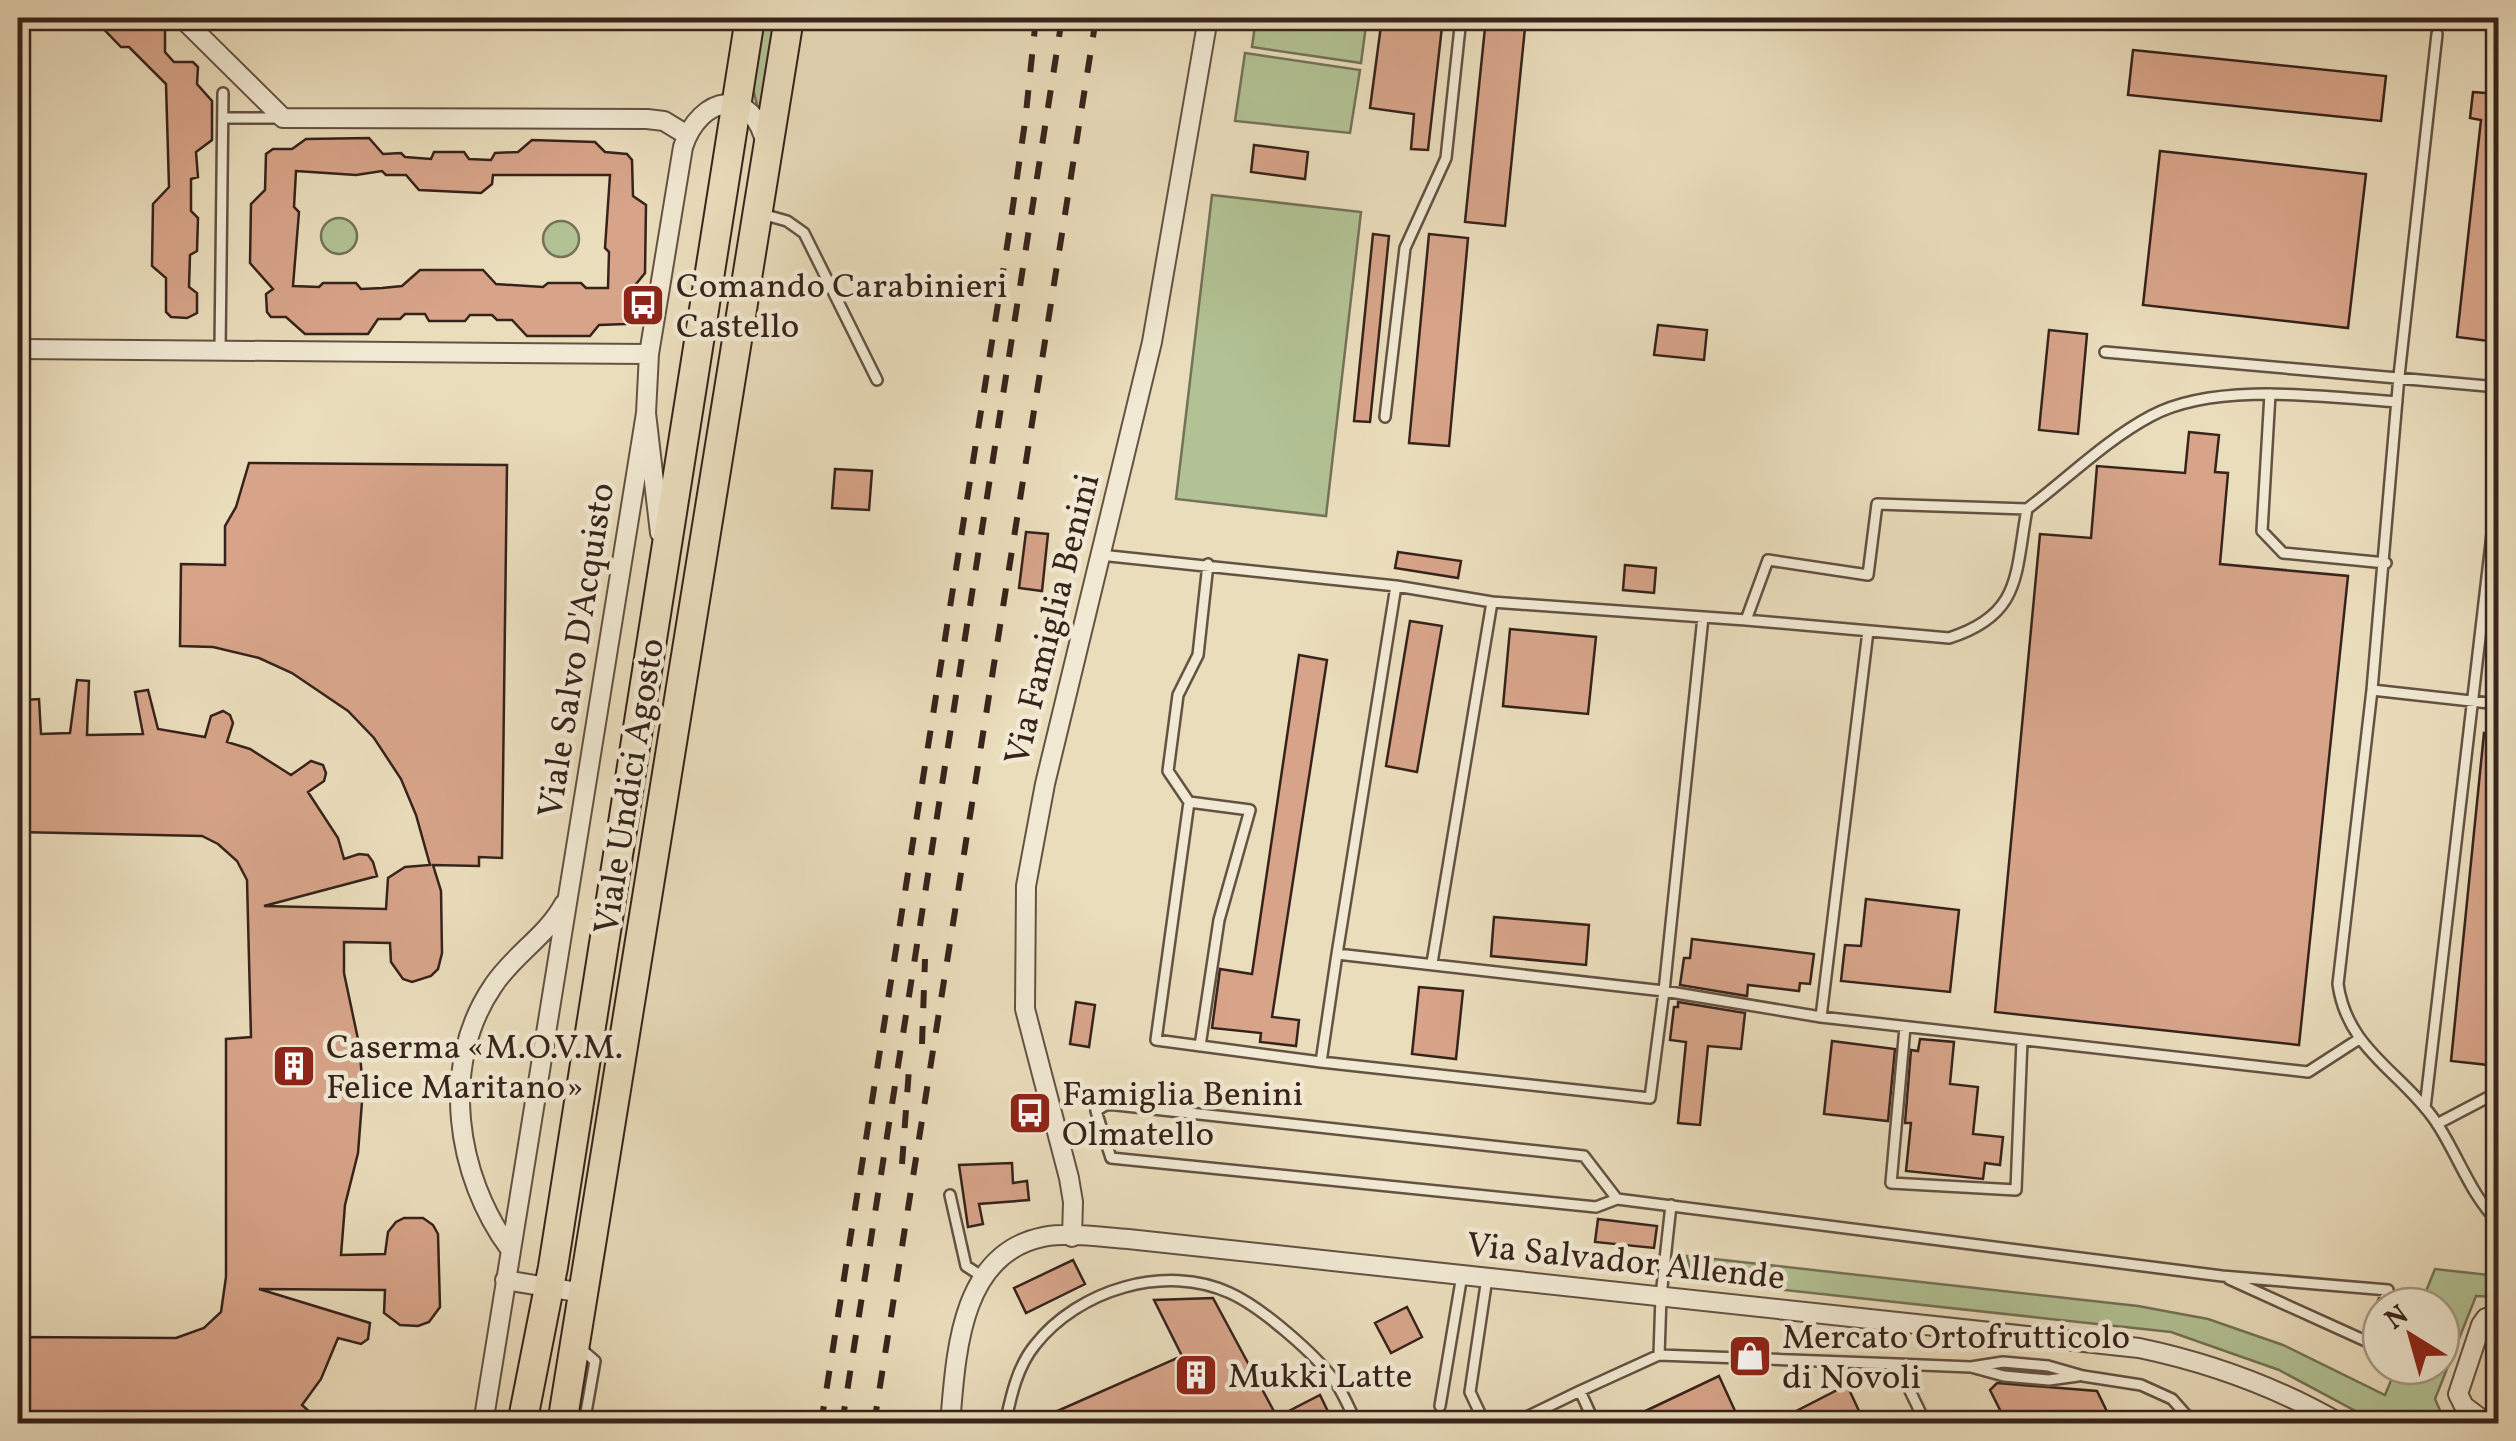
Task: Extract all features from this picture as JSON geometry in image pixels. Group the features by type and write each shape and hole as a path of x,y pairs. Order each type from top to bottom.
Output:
{"main road":[{"name":"Viale Undici Agosto","path":"522,1424 549,1288 750,18"},
{"name":"Viale Undici Agosto","path":"562,1424 789,18"}],"street":[{"path":"182,18 282,118 636,118 664,120 687,135 704,112 720,105 735,105"},
{"name":"Via Famiglia Benini","path":"1072,1236 1069,1178 1025,1010 1024,918 1029,858 1152,342 1208,18"},
{"name":"Viale Undici Agosto","path":"735,105 746,108 756,119 764,135 768,160"},
{"name":"Viale Undici Agosto","path":"659,580 660,524 646,413 649,354 687,135"},
{"path":"18,349 649,354"},
{"name":"Viale Salvo D'Acquisto","path":"483,1424 646,413"},
{"name":"Viale Salvo D'Acquisto","path":"510,1249 486,1208 466,1161 460,1111 464,1064 478,1015 492,987 526,946 550,926 568,897"},
{"name":"Via Salvador Allende","path":"984,1277 1020,1245 1057,1235 1128,1239 2125,1346 2172,1354 2241,1376 2341,1424"},
{"path":"950,1424 963,1322 984,1277"},
{"path":"505,1280 584,1293"},
{"path":"2488,1424 2459,1400 2459,1386 2481,1325 2486,1318 2498,1315"}],"lane":[{"path":"1386,417 1405,248 1446,158 1462,18"},
{"path":"2438,34 2399,376 2386,563 2338,984 2347,1021 2358,1039 2425,1108 2476,1194 2498,1222"},
{"path":"220,351 224,93"},
{"path":"224,118 282,118"},
{"path":"759,214 787,220 804,233 877,380"},
{"path":"2106,352 2498,387"},
{"path":"1100,555 1396,586 1492,602 1950,638 1990,621 2012,588 2027,509 2152,415 2202,401 2270,394 2398,402"},
{"path":"2270,394 2262,531 2283,553 2386,563"},
{"path":"2425,1108 2498,483"},
{"path":"1746,620 1768,560 1868,575 1877,504 2027,509"},
{"path":"1208,564 1198,654 1178,695 1168,771 1189,802 1156,1040 1650,1098 1703,616"},
{"path":"1321,1062 1396,586"},
{"path":"1432,963 1492,602"},
{"path":"1821,1017 1868,631"},
{"path":"2372,690 2498,704"},
{"path":"1189,802 1250,810 1218,920 1200,1046"},
{"path":"1337,954 1664,991 1821,1017 2308,1072 2358,1039"},
{"path":"1906,1026 1891,1183 2016,1190 2022,1040"},
{"path":"2437,1124 2498,1092"},
{"path":"1617,1199 1584,1156 1107,1104 1096,1111 1111,1158 1596,1208 1617,1199 2222,1276 2361,1288"},
{"path":"950,1196 966,1266 984,1277"},
{"path":"1659,1354 1671,1205"},
{"path":"1440,1406 1462,1275"},
{"path":"2222,1276 2361,1339"},
{"path":"1485,1424 1470,1392 1487,1278"},
{"path":"1005,1424 1015,1381 1034,1345 1086,1300 1130,1286 1180,1279 1230,1293 1283,1329 1334,1380 1358,1424"},
{"path":"575,1344 595,1361 584,1424"},
{"path":"1512,1424 1659,1354 1971,1367 2003,1362 2048,1366 2142,1385 2172,1399 2188,1420 2210,1424"},
{"path":"1898,1364 1926,1424"},
{"path":"1580,1391 1594,1424"}],"green space":[{"path":"764,18 777,18 762,110 758,109 753,89"},
{"path":"1256,18 1367,18 1361,63 1252,47"},
{"path":"1245,53 1360,70 1350,133 1235,121"},
{"path":"1212,195 1361,212 1326,516 1176,499"},
{"path":"339,218 352,223 357,236 352,249 339,254 326,249 321,236 326,223"},
{"path":"561,221 574,226 579,239 574,252 561,257 548,252 543,239 548,226"},
{"path":"1687,1256 2138,1306 2208,1319 2283,1345 2385,1395 2389,1386 2440,1386 2435,1399 2442,1415 2453,1423 2378,1423 2279,1370 2171,1332 1692,1280"},
{"path":"2435,1269 2498,1276 2498,1297 2476,1296 2461,1334 2461,1286 2428,1286"}],"building":[{"path":"93,18 155,18 165,27 165,52 174,62 193,62 198,67 197,84 212,101 212,140 196,152 198,177 191,179 191,211 198,218 197,251 190,255 189,287 197,293 197,313 187,318 171,317 166,312 166,278 152,266 153,204 169,187 166,84"},
{"path":"1382,18 1443,18 1428,150 1411,149 1414,114 1370,108"},
{"path":"1486,18 1526,18 1505,226 1465,222"},
{"path":"2133,50 2386,76 2381,121 2128,95"},
{"path":"2473,92 2498,94 2497,342 2457,337 2481,120 2470,118"},
{"path":"369,138 383,154 431,159 434,152 464,152 469,159 491,160 495,153 518,152 532,140 595,142 605,152 627,154 632,160 633,196 646,205 645,273 632,289 632,320 626,324 599,325 590,336 527,336 512,320 497,320 492,315 470,315 465,321 429,321 425,314 405,314 400,319 378,319 368,334 305,334 286,317 271,317 266,294 273,289 250,263 251,204 265,190 266,154 273,149 292,149 306,139","holes":["296,171 356,175 382,171 386,175 406,175 419,190 481,193 492,184 493,175 610,175 605,248 609,252 608,288 586,288 581,283 548,283 543,287 496,284 483,270 420,270 402,286 382,288 361,289 356,283 293,286 299,212 294,207"]},
{"path":"1254,145 1308,152 1305,179 1251,172"},
{"path":"2160,151 2366,174 2348,328 2143,305"},
{"path":"1373,234 1389,236 1370,422 1354,421"},
{"path":"1429,234 1468,238 1449,446 1409,443"},
{"path":"1658,325 1707,330 1704,360 1654,355"},
{"path":"2049,330 2087,334 2078,434 2039,430"},
{"path":"2189,432 2219,435 2215,472 2228,473 2220,564 2348,576 2299,1045 1995,1012 2040,534 2091,538 2097,466 2185,473"},
{"path":"249,463 507,465 502,858 479,857 479,866 433,865 441,891 442,953 438,969 431,976 412,982 403,979 391,962 390,943 344,942 344,973 359,1044 363,1089 358,1153 345,1205 341,1255 385,1254 388,1232 396,1222 423,1218 438,1234 440,1307 429,1322 400,1325 384,1313 385,1290 259,1289 370,1323 368,1339 361,1344 338,1338 321,1379 302,1405 323,1424 24,1424 25,1391 18,1390 18,1337 176,1338 204,1328 221,1312 226,1277 226,1039 251,1037 247,880 237,861 202,836 18,832 18,733 26,734 25,700 39,699 41,734 70,733 77,680 89,681 87,735 143,734 135,692 148,690 158,729 205,737 211,716 223,711 233,723 227,742 250,749 291,775 311,761 323,765 324,781 308,792 338,838 344,859 368,855 377,876 264,906 386,909 388,878 405,867 430,865 401,779 374,738 348,711 292,673 259,658 213,647 180,646 181,564 225,565 225,526 236,507"},
{"path":"835,469 872,471 869,510 832,508"},
{"path":"1026,532 1048,534 1042,591 1019,588"},
{"path":"1398,552 1461,561 1458,578 1395,568"},
{"path":"1625,565 1656,568 1654,593 1623,590"},
{"path":"1410,621 1442,626 1417,772 1386,766"},
{"path":"1510,629 1596,637 1588,714 1503,706"},
{"path":"1299,655 1327,660 1272,1017 1299,1020 1296,1046 1260,1042 1261,1033 1212,1028 1220,969 1252,974"},
{"path":"2484,733 2498,735 2498,1066 2451,1061"},
{"path":"1866,899 1959,910 1950,992 1841,981 1845,945 1861,946"},
{"path":"1494,917 1589,925 1586,965 1491,956"},
{"path":"1692,939 1814,954 1810,984 1800,983 1799,991 1748,985 1747,996 1680,985"},
{"path":"1419,987 1463,991 1456,1059 1412,1054"},
{"path":"1076,1002 1095,1005 1089,1047 1070,1044"},
{"path":"1678,1002 1745,1013 1741,1049 1708,1046 1700,1125 1678,1123 1686,1042 1670,1040"},
{"path":"1920,1039 1954,1042 1950,1084 1978,1087 1973,1134 2003,1137 2000,1165 1985,1163 1983,1179 1906,1171 1911,1123 1905,1123 1911,1050 1918,1051"},
{"path":"1832,1041 1895,1049 1888,1121 1824,1114"},
{"path":"1012,1163 1013,1183 1027,1181 1029,1200 979,1204 983,1224 968,1227 959,1165"},
{"path":"1598,1219 1657,1226 1654,1248 1595,1242"},
{"path":"1073,1260 1085,1284 1026,1313 1014,1288"},
{"name":"Mukki Latte","path":"1213,1298 1277,1417 1320,1395 1334,1424 1028,1424 1182,1356 1154,1300"},
{"path":"1407,1307 1422,1337 1391,1353 1375,1323"},
{"path":"1719,1376 1741,1424 1618,1424"},
{"path":"1997,1383 2097,1391 2113,1424 2007,1424 1990,1390"},
{"path":"1847,1385 1865,1424 1771,1424"}],"railway":[{"path":"821,1424 1008,240 1036,18"},
{"path":"842,1424 1062,18"},
{"path":"874,1424 1096,18"},
{"path":"922,1044 925,959"},
{"path":"902,1164 909,1069"}],"place":[{"name":"Comando Carabinieri Castello","path":"643,305"},
{"name":"Caserma «M.O.V.M. Felice Maritano»","path":"294,1066"},
{"name":"Famiglia Benini Olmatello","path":"1030,1113"},
{"name":"Mercato Ortofrutticolo di Novoli","path":"1750,1356"},
{"name":"Mukki Latte","path":"1196,1375"}]}
